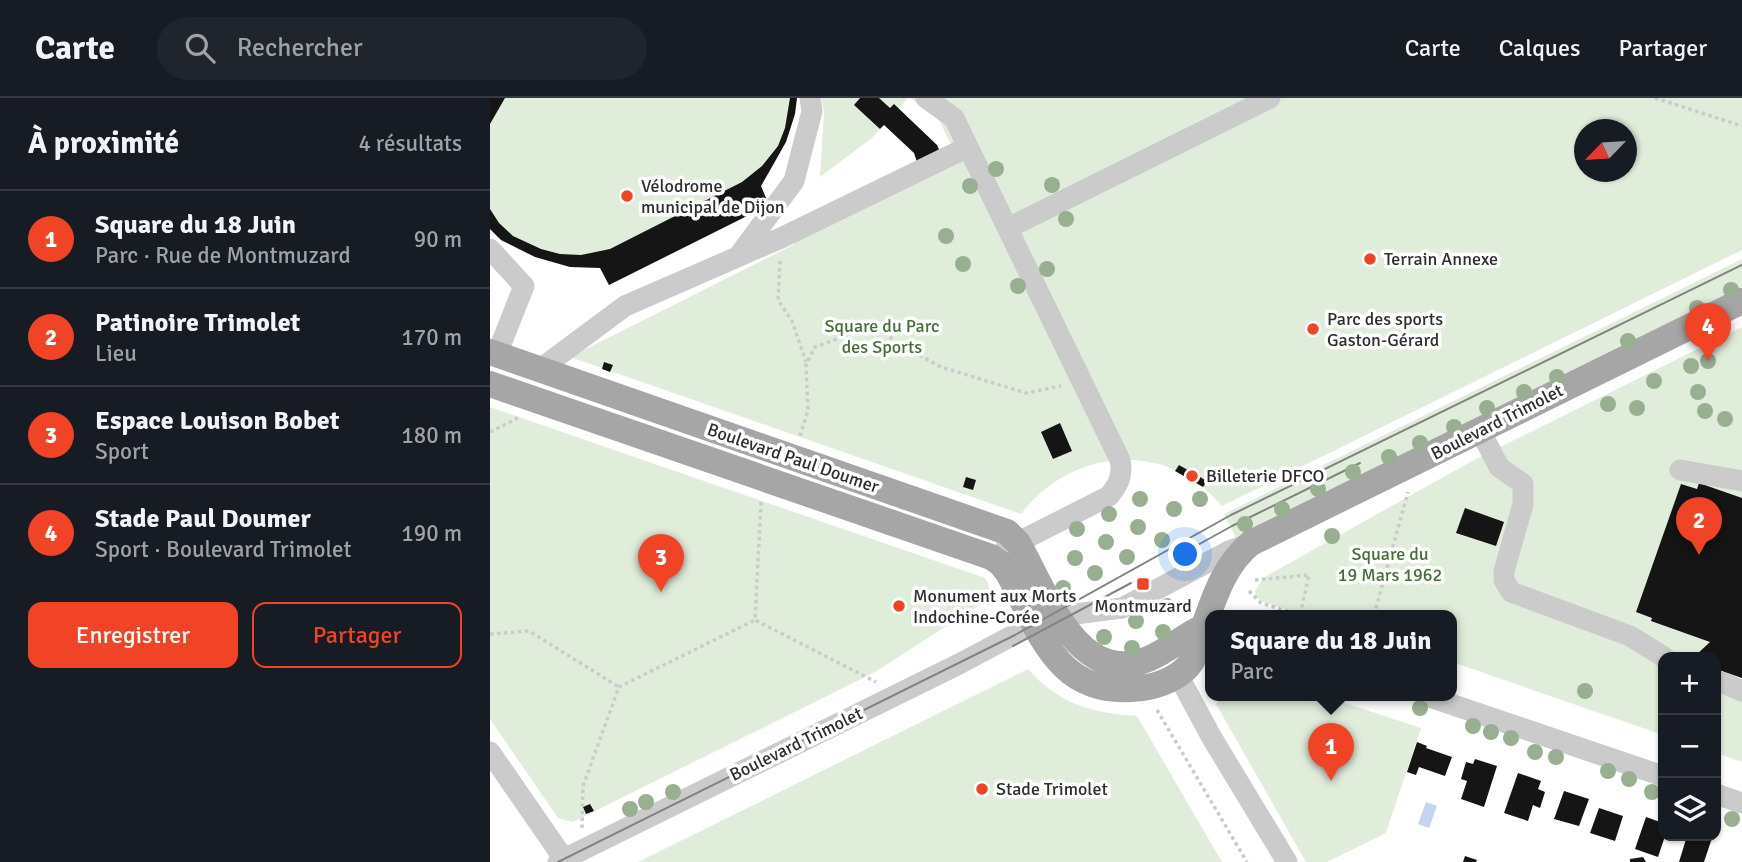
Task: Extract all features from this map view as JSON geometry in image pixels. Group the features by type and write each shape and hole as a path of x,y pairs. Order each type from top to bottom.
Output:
{"main road":[{"name":"Boulevard Trimolet","path":"1251,543 1742,301"},
{"name":"Boulevard Paul Doumer","path":"494,353 1000,529 1018,543"},
{"name":"Boulevard Paul Doumer","path":"490,384 991,556"},
{"path":"1018,543 1042,624 1060,666 1070,673 1114,690 1146,688 1178,675 1185,669 1205,633"},
{"path":"1214,610 1227,569 1251,543"},
{"path":"991,556 1008,573 1042,624 1066,632 1085,650 1109,662 1122,664 1147,660 1205,624"}],"street":[{"path":"739,256 794,181 812,111 810,98"},
{"path":"926,98 954,118 1120,460 1121,477 1117,488 1109,496 991,556"},
{"path":"1008,228 1270,98"},
{"path":"539,370 625,306 781,238 968,147"},
{"path":"490,248 524,286 494,353"},
{"path":"1480,430 1499,467 1523,484 1523,503 1504,571 1504,580 1511,592 1630,636 1658,653"},
{"path":"1680,470 1742,481"},
{"path":"1042,624 1075,614 1122,608 1228,551 1251,543"},
{"name":"Boulevard Trimolet","path":"566,861 1042,624"},
{"path":"1178,675 1212,738 1287,862"},
{"path":"1721,682 1742,691"},
{"path":"1441,701 1658,774"},
{"path":"490,752 566,861"},
{"path":"1721,796 1742,803"}],"path":[{"path":"1655,98 1742,127"},
{"path":"781,238 778,300 792,321 806,364 808,410 794,458"},
{"path":"806,364 814,346 874,325 902,346 941,367 1026,393 1058,388 1079,376"},
{"path":"1375,610 1412,476 1408,467"},
{"path":"755,620 762,478"},
{"path":"1255,580 1309,575 1301,610"},
{"path":"1249,591 1261,603 1284,610"},
{"path":"755,620 876,682"},
{"path":"583,830 583,786 619,687 755,620"},
{"path":"490,634 528,631 619,687"},
{"path":"1157,710 1247,862"}],"green space":[{"name":"Vélodrome municipal de Dijon","path":"490,98 797,98 784,144 761,186 769,205 609,285 600,268 541,259 514,247 490,229"},
{"path":"821,98 908,98 872,138 820,177 824,112"},
{"name":"Parc des sports Gaston-Gérard","path":"910,98 1742,98 1742,250 1222,506 1203,487 1180,472 1156,463 1131,460 1082,468 1059,479 1021,514 570,357 793,245 799,233 959,161 938,118"},
{"path":"1742,259 1742,291 1237,540 1224,514"},
{"name":"Square du 19 Mars 1962","path":"1742,327 1742,762 1721,755 1721,652 1658,652 1658,733 1457,664 1457,610 1288,610 1256,597 1255,591 1263,578 1472,461"},
{"path":"490,407 985,578 989,587 988,596 984,602 875,672 573,822 558,818 490,719"},
{"name":"Stade Trimolet","path":"1028,669 1052,691 1077,705 1137,716 1222,862 638,862"},
{"path":"1219,701 1339,701 1421,728 1386,833 1327,862 1306,862 1216,704"}],"water":[{"path":"1426,802 1437,806 1429,828 1418,824"}],"building":[{"path":"490,98 505,98 490,124"},
{"path":"790,98 797,98 786,142 761,186 769,205 609,285 600,268 570,267 535,257 501,240 490,229 490,209 499,223 513,236 541,249 560,254 581,255 610,249 742,182 762,166 778,146 785,128"},
{"path":"860,98 879,98 890,108 894,104 937,145 942,156 918,165 914,153 884,125 880,129 854,105"},
{"path":"604,362 613,365 610,372 602,369"},
{"path":"1060,423 1072,451 1053,459 1041,432"},
{"name":"Billeterie DFCO","path":"1179,465 1207,481 1203,487 1175,471"},
{"path":"966,477 976,480 973,490 963,487"},
{"path":"1699,483 1742,498 1742,678 1721,671 1721,652 1699,652 1710,642 1651,621 1652,618 1636,612 1681,484 1697,489"},
{"path":"1465,508 1504,522 1496,546 1456,533"},
{"path":"1417,742 1452,757 1445,776 1419,767 1416,775 1407,772"},
{"path":"1475,759 1497,766 1484,807 1461,799 1467,781 1461,779 1466,762 1473,764"},
{"path":"1518,773 1541,781 1538,789 1545,792 1540,808 1533,805 1528,821 1504,813"},
{"path":"1564,791 1589,799 1579,826 1554,819"},
{"path":"590,804 594,811 586,814 583,807"},
{"path":"1599,808 1623,816 1615,841 1590,833"},
{"path":"1646,817 1658,821 1658,841 1663,841 1658,857 1635,849"},
{"path":"1685,841 1711,841 1704,862 1679,862"},
{"path":"1465,856 1477,860 1463,862"},
{"path":"1643,857 1646,862 1630,862 1630,859"}],"tram line":[{"path":"558,862 1015,635 1231,515 1742,265"},
{"path":"1176,557 1232,526 1360,463"},
{"path":"1013,646 1131,583"}],"place":[{"name":"Vélodrome municipal de Dijon","path":"627,196"},
{"name":"Terrain Annexe","path":"1370,259"},
{"name":"Parc des sports Gaston-Gérard","path":"1313,329"},
{"name":"Stade Paul Doumer","path":"1708,361"},
{"name":"Billeterie DFCO","path":"1192,476"},
{"name":"Patinoire Trimolet","path":"1699,555"},
{"name":"Montmuzard","path":"1143,584"},
{"name":"Espace Louison Bobet","path":"661,592"},
{"name":"Monument aux Morts Indochine-Corée","path":"899,606"},
{"name":"Square du 18 Juin","path":"1331,781"},
{"name":"Stade Trimolet","path":"982,789"}],"park label":[{"name":"Square du Parc des Sports","path":"882,336"}]}
